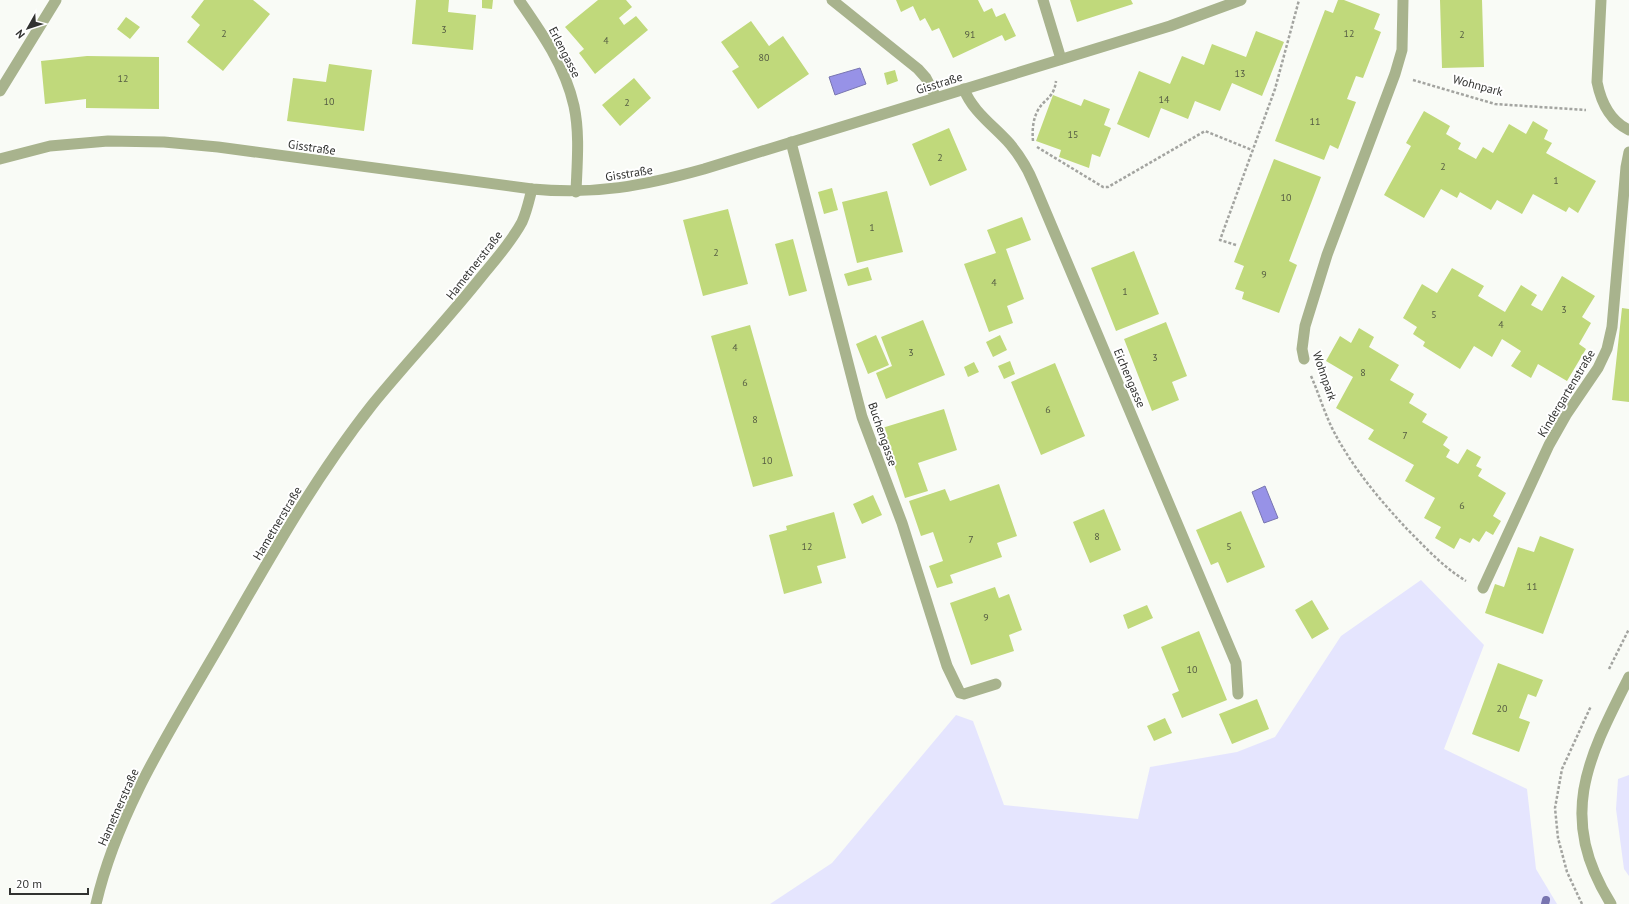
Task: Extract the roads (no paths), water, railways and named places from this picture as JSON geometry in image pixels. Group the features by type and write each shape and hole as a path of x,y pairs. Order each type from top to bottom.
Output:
{"street":[{"path":"0,90 56,0"},
{"name":"Erlengasse","path":"519,0 553,52 563,72 572,100 577,126 576,192"},
{"path":"832,0 918,69 926,78 936,97"},
{"path":"1043,0 1056,61"},
{"name":"Gisstraße","path":"0,159 50,146 108,141 164,142 218,147 532,189 576,192 625,188 669,179 791,142 1170,26 1241,0"},
{"name":"Wohnpark","path":"1304,359 1302,349 1305,326 1327,255 1395,74 1402,50 1403,0"},
{"path":"1601,0 1598,82 1600,95 1604,105 1616,122 1629,130"},
{"name":"Eichengasse","path":"964,89 971,104 1010,144 1019,156 1034,184 1236,663 1238,694"},
{"name":"Buchengasse","path":"791,142 862,417 902,523 947,666 960,693 964,694 996,684"},
{"name":"Kindergartenstraße","path":"1483,588 1549,445 1566,415 1598,368 1607,349 1612,327 1626,167 1629,152"},
{"name":"Hametnerstraße","path":"96,904 113,850 140,788 191,695 294,519 324,471 372,406 471,291 513,236 527,210 532,189"},
{"path":"1611,904 1592,868 1582,827 1581,804 1585,782 1594,753 1606,723 1629,677"}],"waterway":[{"path":"1545,904 1546,900"}]}
